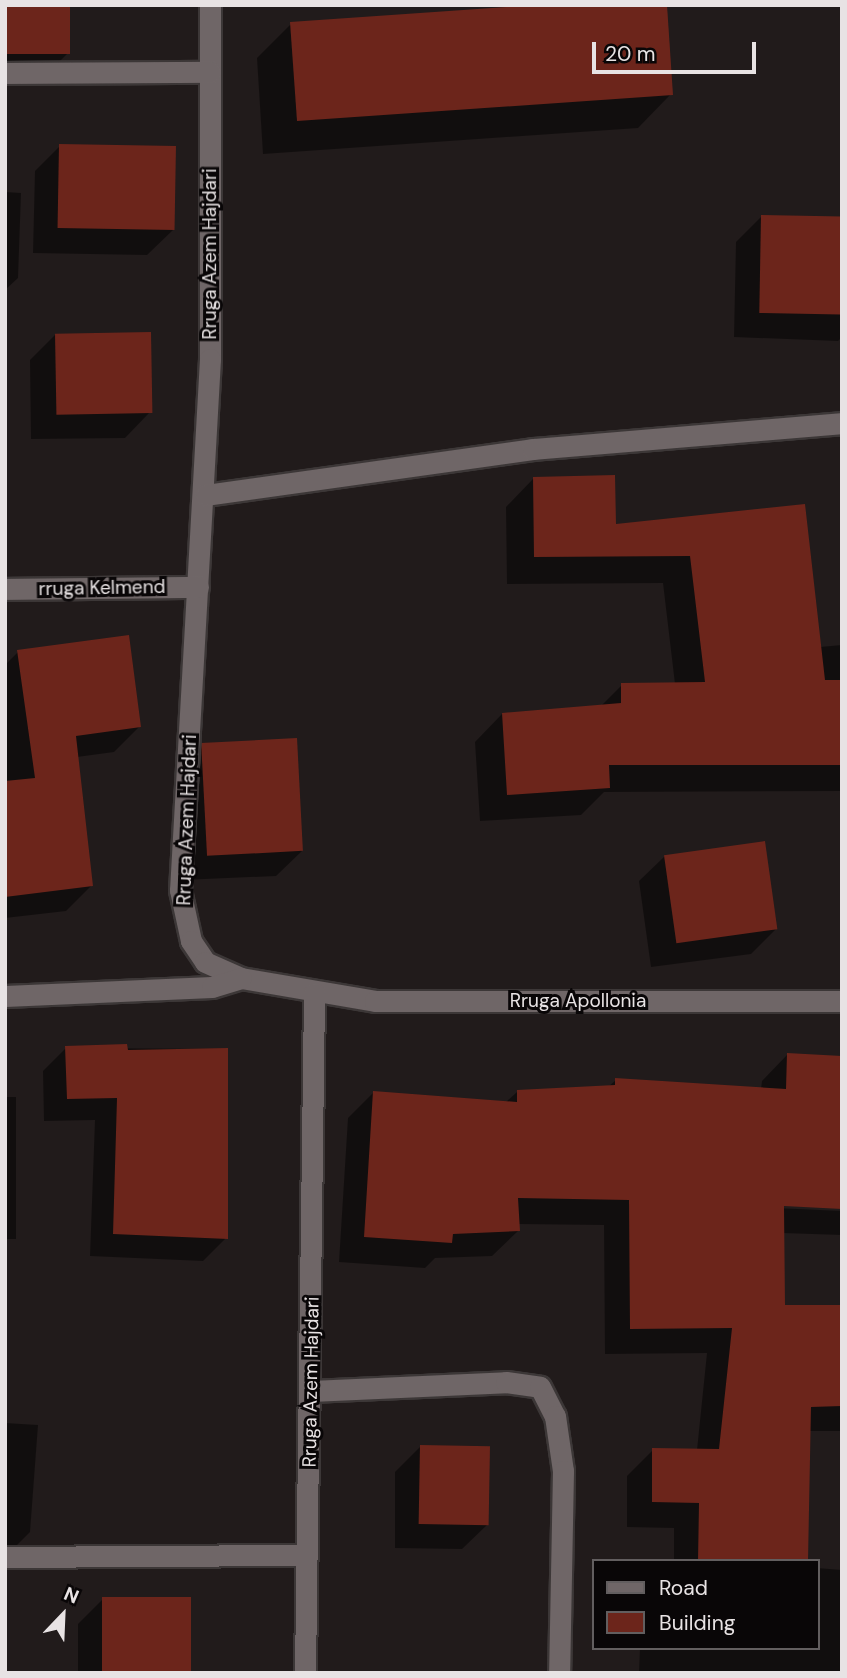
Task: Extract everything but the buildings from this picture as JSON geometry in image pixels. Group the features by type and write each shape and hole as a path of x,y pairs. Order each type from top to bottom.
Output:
{"street":[{"name":"Rruga Azem Hajdari","path":"210,5 205,495 182,911 191,940 205,961 241,978 314,993 311,1391 305,1673"},
{"path":"5,74 210,72"},
{"path":"205,495 533,449 842,423"},
{"name":"rruga Kelmend","path":"5,589 198,587"},
{"path":"5,996 212,987 241,978"},
{"name":"Rruga Apollonia","path":"314,993 375,1001 842,1001"},
{"path":"311,1391 506,1382 540,1387 555,1416 563,1471 559,1673"},
{"path":"5,1557 306,1555"}]}
